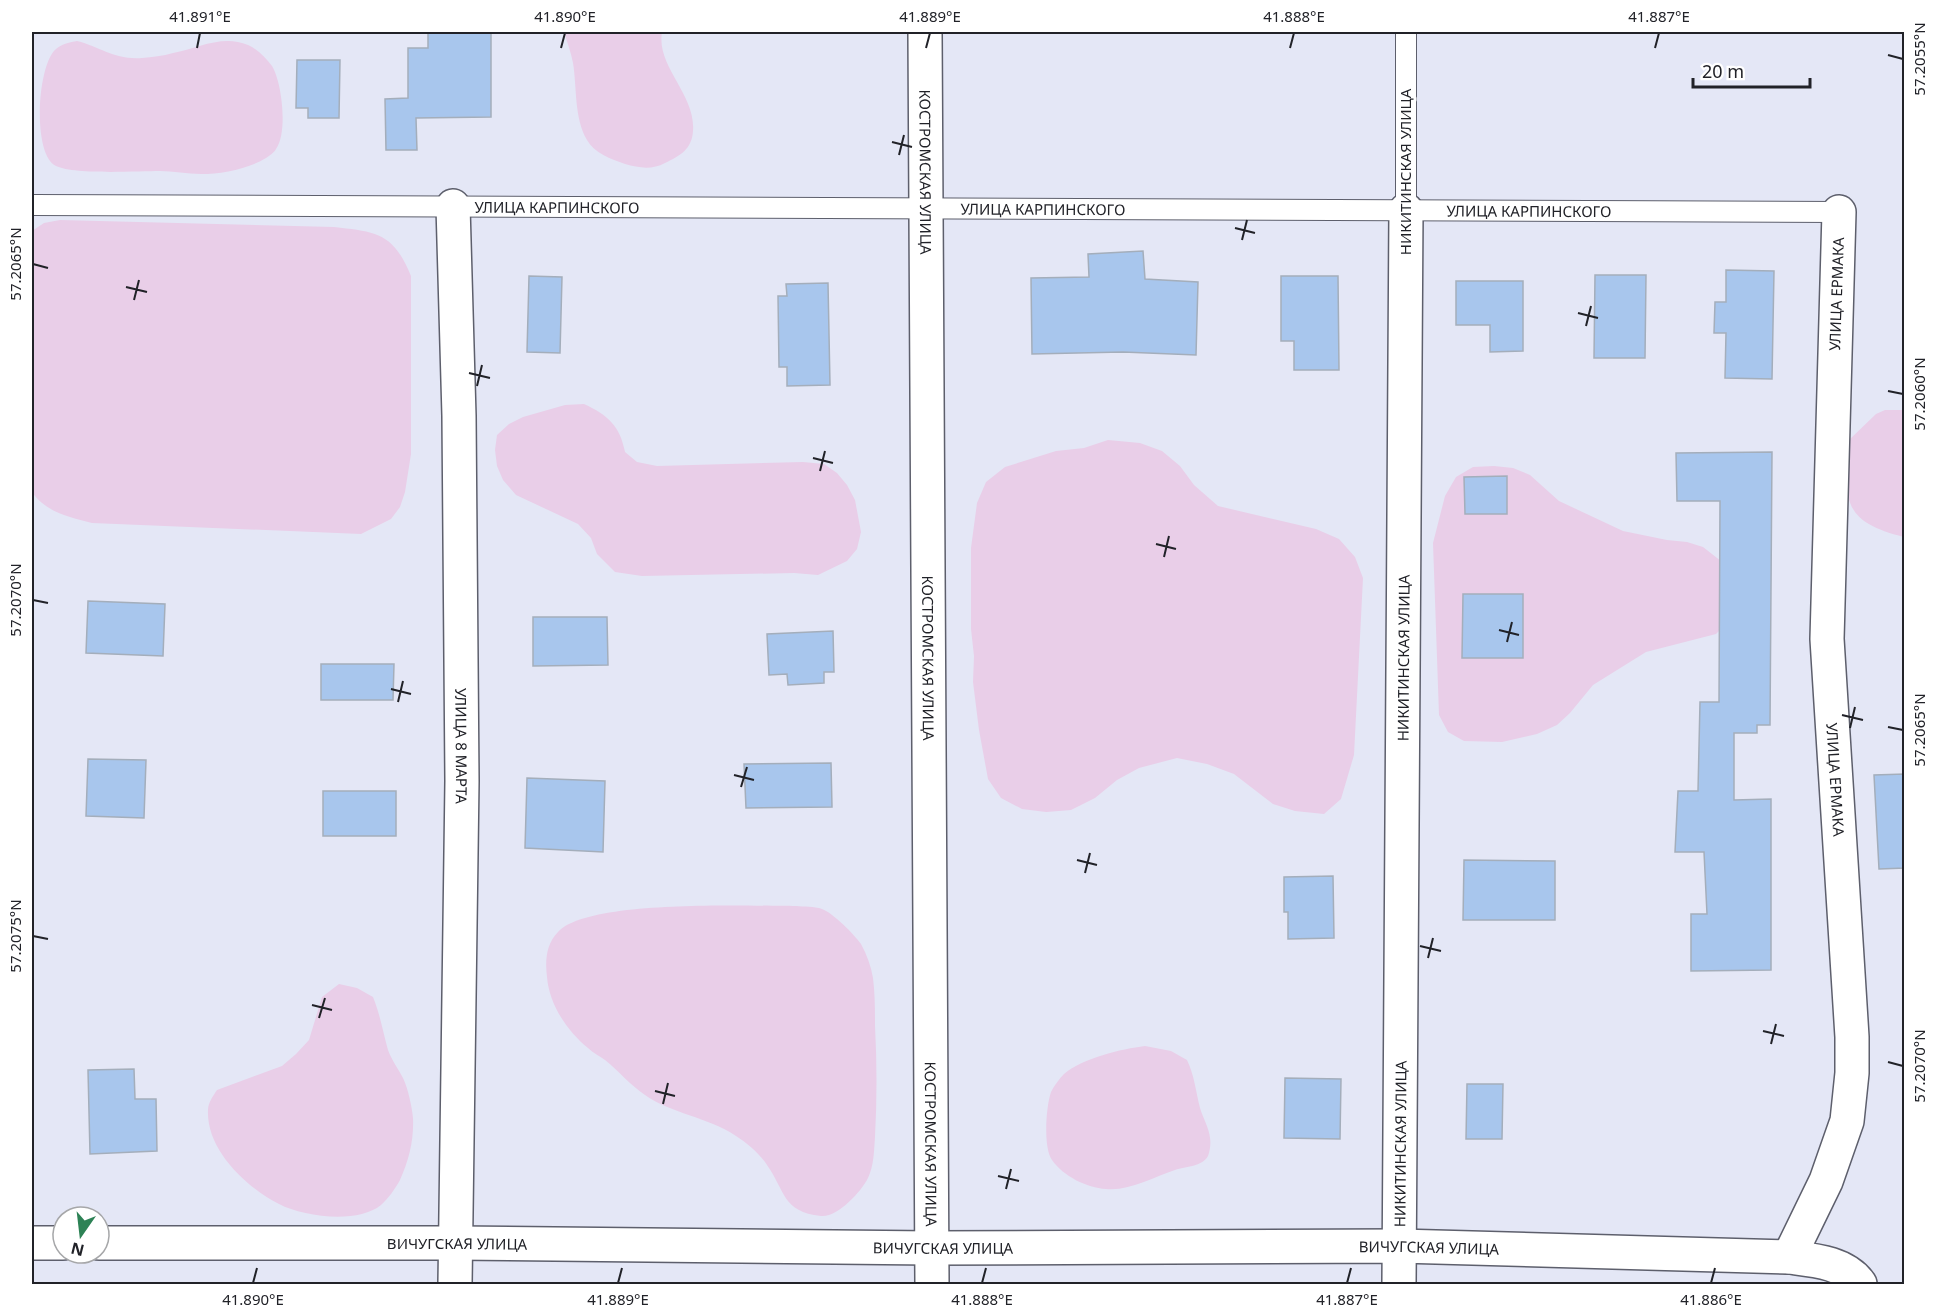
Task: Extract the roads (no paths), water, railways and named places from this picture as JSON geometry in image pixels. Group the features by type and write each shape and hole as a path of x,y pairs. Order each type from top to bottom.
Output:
{"street":[{"name":"КОСТРОМСКАЯ УЛИЦА","path":"925,32 932,1284"},
{"name":"УЛИЦА 8 МАРТА","path":"453,206 459,416 462,781 455,1284"},
{"name":"НИКИТИНСКАЯ УЛИЦА","path":"1399,1284 1406,210"},
{"name":"УЛИЦА ЕРМАКА","path":"1789,1257 1826,1181 1847,1121 1852,1073 1852,1037 1827,639 1839,212"},
{"path":"32,1243 51,1243"},
{"name":"ВИЧУГСКАЯ УЛИЦА","path":"111,1243 455,1243 932,1248 1400,1246 1789,1257"},
{"path":"1789,1257 1829,1263 1860,1284"}],"lane":[{"name":"НИКИТИНСКАЯ УЛИЦА","path":"1406,32 1406,210"},
{"name":"УЛИЦА КАРПИНСКОГО","path":"32,205 1839,212"}]}
